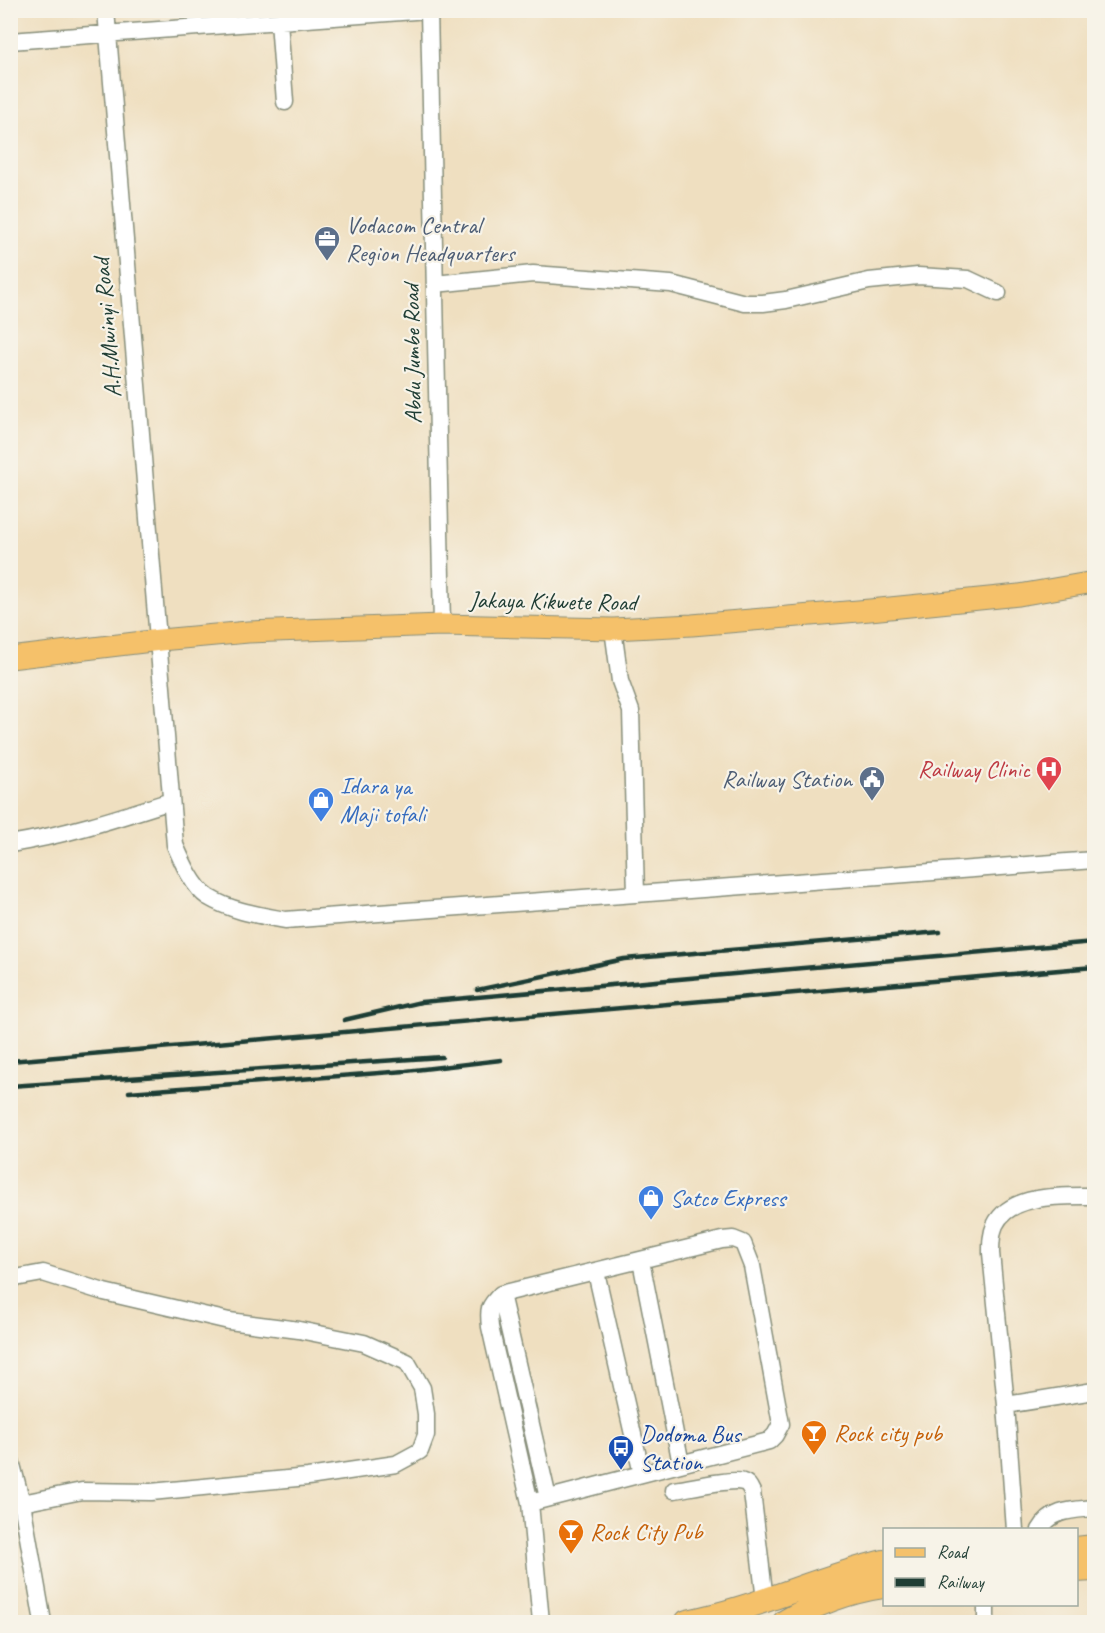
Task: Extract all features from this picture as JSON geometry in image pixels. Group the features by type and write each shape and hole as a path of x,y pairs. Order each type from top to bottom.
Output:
{"highway":[{"path":"1078,1549 1095,1547"},
{"path":"687,1623 719,1616 845,1572 883,1562"},
{"path":"1078,1570 1095,1569"},
{"path":"785,1623 821,1604 883,1587"}],"main road":[{"name":"Jakaya Kikwete Road","path":"10,658 248,632 442,625 613,629 870,610 1019,595 1095,582"}],"street":[{"name":"A.H.Mwinyi Road","path":"106,10 126,273 160,640 175,845 184,868 206,896 244,912 285,920 1095,860"},
{"path":"10,41 429,10"},
{"name":"Abdu Jumbe Road","path":"429,10 442,625"},
{"path":"279,21 285,102"},
{"path":"435,284 533,274 671,284 745,303 763,303 870,281 918,276 968,279 998,293"},
{"path":"613,629 620,681 631,711 636,894"},
{"path":"10,844 101,824 171,801"},
{"path":"1015,1528 991,1252 992,1235 1001,1215 1012,1207 1036,1199 1058,1196 1095,1196"},
{"path":"530,1503 769,1441 776,1435 781,1424 752,1266 743,1243 733,1239 722,1240 501,1294 491,1303 488,1311 490,1327 530,1503 541,1623"},
{"path":"641,1261 681,1464"},
{"path":"596,1272 642,1474"},
{"path":"10,1279 43,1273 104,1292 229,1321 299,1330 364,1343 407,1362 422,1388 426,1414 426,1435 420,1451 396,1464 308,1478 151,1492 82,1491 16,1503"},
{"path":"501,1294 548,1498"},
{"path":"1006,1405 1095,1390"},
{"path":"10,1456 16,1503 43,1623"},
{"path":"674,1490 731,1481 746,1483 752,1492 765,1600"},
{"path":"1042,1528 1050,1517 1066,1511 1095,1508"},
{"path":"986,1606 986,1623"}],"railway":[{"path":"477,990 624,959 940,932"},
{"path":"344,1020 421,1002 1094,942"},
{"path":"10,1061 1094,967"},
{"path":"10,1086 442,1057"},
{"path":"129,1092 406,1071 501,1060"}],"place":[{"name":"Vodacom Central Region Headquarters","path":"327,262"},
{"name":"Railway Clinic","path":"1049,792"},
{"name":"Railway Station","path":"872,802"},
{"name":"Idara ya Maji tofali","path":"321,823"},
{"name":"Satco Express","path":"651,1221"},
{"name":"Rock city pub","path":"814,1456"},
{"name":"Dodoma Bus Station","path":"621,1471"},
{"name":"Rock City Pub","path":"571,1555"}]}
